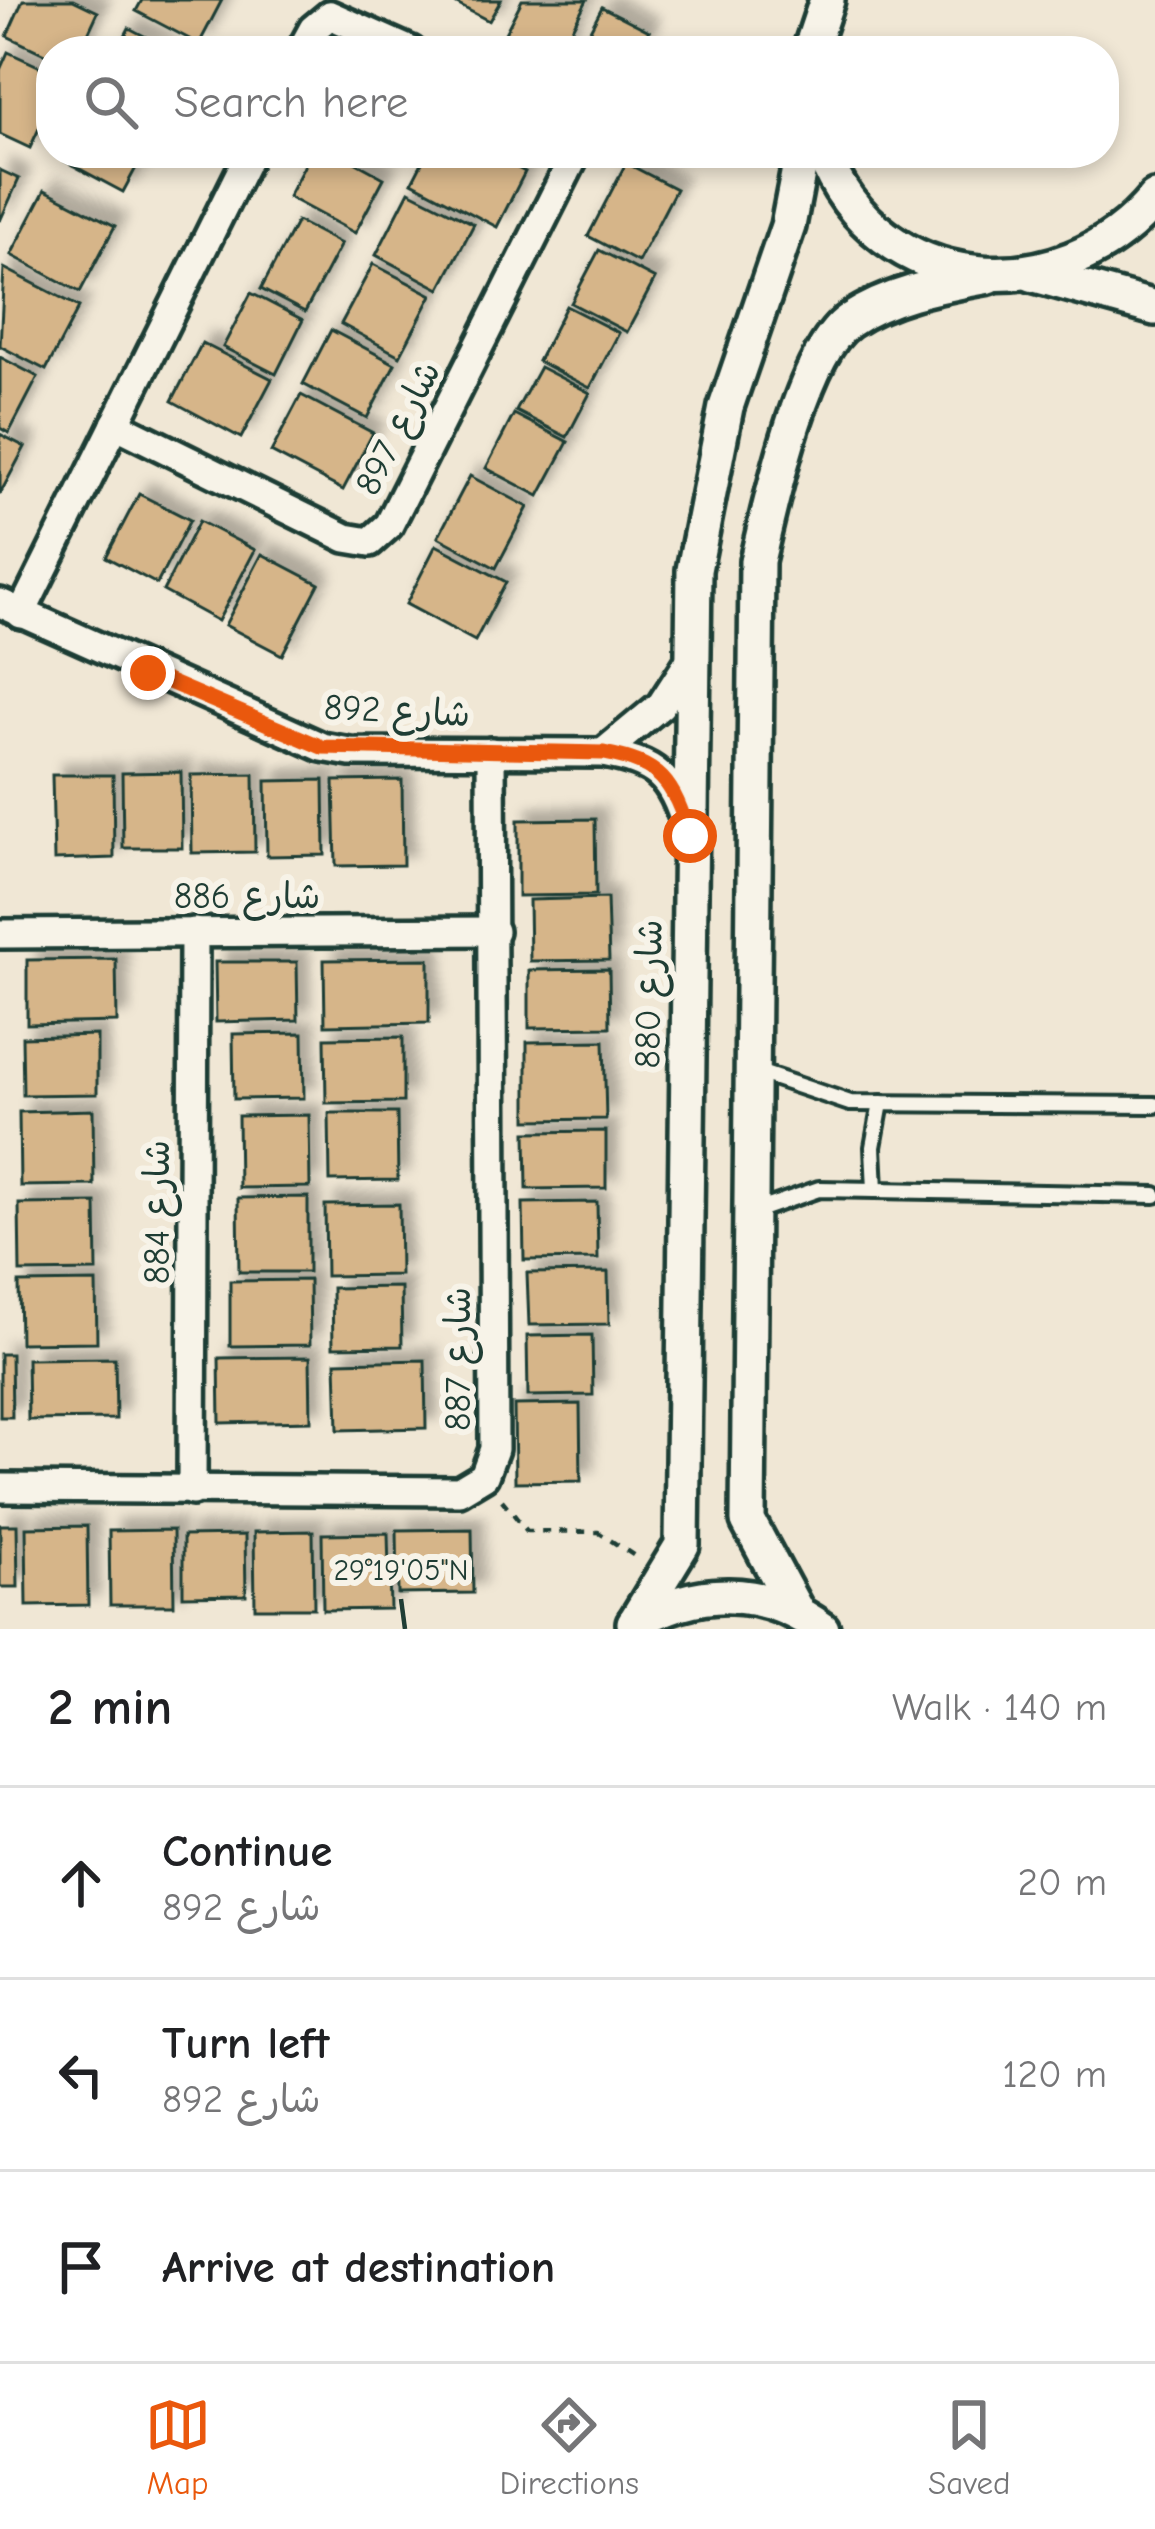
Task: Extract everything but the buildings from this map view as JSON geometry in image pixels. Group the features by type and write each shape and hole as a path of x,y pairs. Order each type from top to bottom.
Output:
{"street":[{"path":"810,0 811,36"},
{"path":"814,36 827,0"},
{"path":"309,36 330,15 377,36"},
{"path":"10,608 115,424 243,168"},
{"name":"شارع 897","path":"115,424 346,538 370,542 389,525 568,168"},
{"name":"شارع 880","path":"631,1626 682,1545 694,570 725,407 788,226 799,168"},
{"path":"828,168 873,228 927,262 989,276"},
{"path":"810,1620 748,1521 757,561 781,455 814,372 845,322 916,290 989,276 1032,274 1100,249 1155,198"},
{"path":"1032,274 1155,308"},
{"name":"شارع 892","path":"10,608 299,740 350,752 604,753 643,761 665,778 690,836"},
{"path":"604,753 662,705 692,657"},
{"name":"شارع 887","path":"0,1488 459,1491 484,1476 494,1448 491,752"},
{"name":"شارع 884","path":"192,1491 194,932"},
{"name":"شارع 886","path":"0,934 494,932"},
{"path":"631,1626 673,1602 715,1594 758,1597 810,1620"}],"lane":[{"path":"752,1070 850,1103 1155,1106"},
{"path":"875,1190 873,1147 880,1103"},
{"path":"750,1213 819,1189 1155,1195"}],"path":[{"path":"484,1476 527,1532 598,1532 664,1575"}],"route":[{"path":"148,673 299,740 350,752 604,753 643,761 665,778 690,836"}]}
